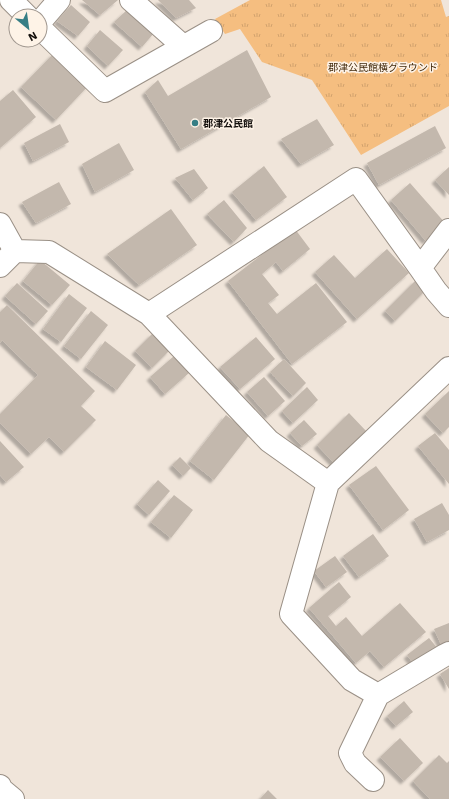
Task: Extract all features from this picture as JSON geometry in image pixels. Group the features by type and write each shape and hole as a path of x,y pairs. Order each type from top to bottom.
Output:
{"street":[{"path":"11,0 19,8"},
{"path":"48,13 59,0"},
{"path":"131,0 184,46"},
{"path":"48,36 105,91 211,31"},
{"path":"149,314 356,179 436,291 449,306"},
{"path":"0,224 15,251"},
{"path":"420,268 449,230"},
{"path":"0,266 15,251 49,252 149,314 269,441 328,483"},
{"path":"378,695 352,680 291,614 328,483 449,368"},
{"path":"373,780 355,763 350,753 378,695 449,653"},
{"path":"0,786 1,789 13,799"}],"green space":[{"name":"郡津公民館横グラウンド","path":"250,0 441,0 446,17 449,16 449,106 361,155 312,80 262,62 240,29 225,34 215,19"}],"building":[{"path":"82,0 118,0 100,15"},
{"path":"158,0 189,0 196,8 176,18"},
{"path":"71,5 90,22 78,36 57,21"},
{"path":"127,10 154,33 142,47 114,22"},
{"path":"100,30 123,50 108,66 87,46"},
{"name":"郡津公民館","path":"247,50 271,97 181,149 145,92 158,80 168,96"},
{"path":"54,53 89,85 56,120 21,87"},
{"path":"13,90 36,117 0,148 0,101"},
{"path":"317,119 334,145 301,164 281,139"},
{"path":"60,124 69,142 33,161 24,143"},
{"path":"435,126 446,148 379,185 367,163"},
{"path":"119,143 134,170 95,192 82,164"},
{"path":"264,166 287,197 256,220 232,192"},
{"path":"449,167 449,195 435,180"},
{"path":"194,169 208,188 193,200 175,178"},
{"path":"59,182 71,204 36,223 22,202"},
{"path":"410,183 446,224 426,241 391,200"},
{"path":"224,200 247,228 234,242 207,214"},
{"path":"171,209 197,245 139,285 107,254"},
{"path":"295,229 310,249 283,271 276,262 262,274 279,295 268,303 277,314 316,283 347,322 292,364 228,281"},
{"path":"387,249 409,273 357,319 315,272 334,255 355,278"},
{"path":"40,260 70,285 52,305 23,281"},
{"path":"416,280 426,290 395,321 385,311"},
{"path":"17,283 48,311 36,324 5,296"},
{"path":"69,294 87,308 61,342 43,329"},
{"path":"7,305 95,391 81,406 96,420 64,452 49,437 31,454 0,423 0,414 38,375 2,340 0,343 0,312"},
{"path":"91,311 108,325 81,359 64,346"},
{"path":"153,333 170,350 152,368 135,351"},
{"path":"256,337 275,359 240,389 220,367"},
{"path":"105,341 136,365 117,390 86,367"},
{"path":"174,356 189,373 165,394 150,377"},
{"path":"284,359 306,383 293,396 270,372"},
{"path":"264,377 285,401 268,416 247,392"},
{"path":"307,387 318,400 293,423 282,411"},
{"path":"449,391 449,427 443,433 425,414"},
{"path":"349,413 367,432 335,464 317,445"},
{"path":"226,415 250,434 214,480 190,461"},
{"path":"304,420 317,434 302,446 290,433"},
{"path":"435,433 449,450 449,484 418,446"},
{"path":"0,441 24,467 6,482 0,475"},
{"path":"180,457 191,468 183,476 172,465"},
{"path":"376,466 409,510 383,530 349,485"},
{"path":"158,480 170,491 149,515 137,504"},
{"path":"174,495 193,510 171,538 151,522"},
{"path":"442,503 449,515 449,530 427,542 414,519"},
{"path":"373,534 389,556 359,577 343,556"},
{"path":"335,556 347,572 326,587 314,571"},
{"path":"339,582 351,597 328,616 336,626 346,617 362,636 400,603 426,632 384,667 370,651 356,663 309,608"},
{"path":"449,623 449,647 443,649 434,629"},
{"path":"429,638 439,650 416,667 407,655"},
{"path":"449,668 449,689 440,674"},
{"path":"404,701 413,712 396,726 387,716"},
{"path":"400,738 423,763 404,781 380,757"},
{"path":"439,755 447,763 449,761 449,799 430,799 413,781"},
{"path":"268,790 277,799 260,799"}],"place":[{"name":"郡津公民館","path":"195,123"}]}
